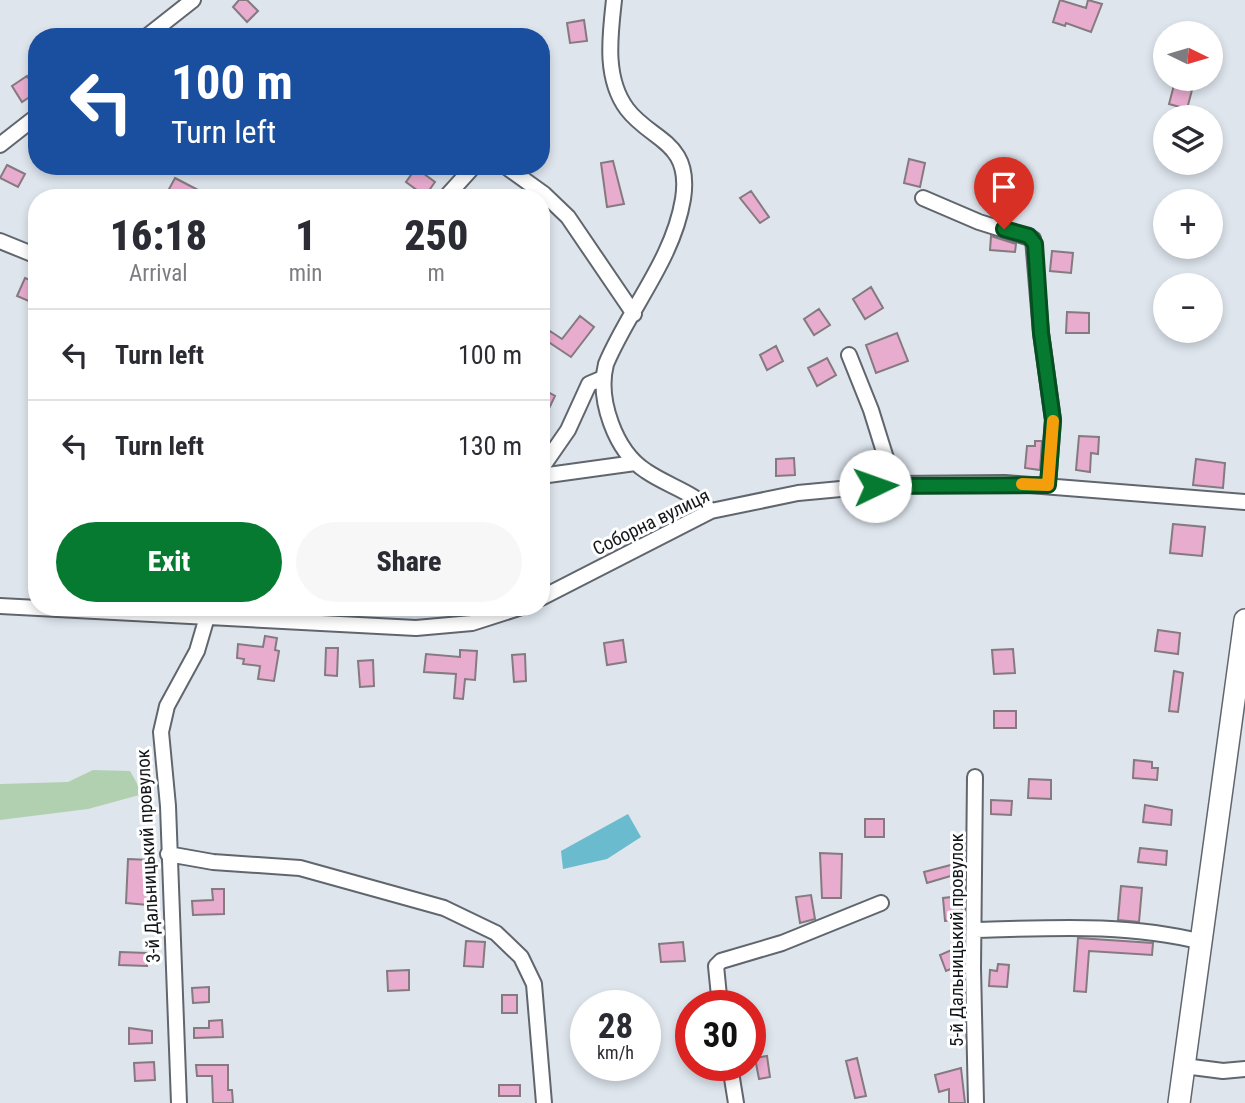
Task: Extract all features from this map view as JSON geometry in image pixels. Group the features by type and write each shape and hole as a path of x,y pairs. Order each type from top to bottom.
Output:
{"highway":[{"path":"1179,1103 1245,620"}],"street":[{"path":"157,28 193,0"},
{"path":"614,0 610,51 612,75 627,110 670,146 681,170 683,184 680,209 661,259 634,314 608,358 603,378 614,429 635,463 694,496 711,511"},
{"path":"0,145 28,123"},
{"path":"453,189 466,175"},
{"path":"518,175 537,189"},
{"path":"923,198 979,222 1033,239 1041,333 1053,420 1048,485"},
{"path":"550,200 568,217 634,314"},
{"path":"0,241 28,252"},
{"path":"849,355 872,410 894,484"},
{"path":"550,456 568,430 589,384 595,379 603,378"},
{"path":"550,474 635,463"},
{"name":"Соборна вулиця","path":"550,593 711,511 798,493 894,484 1048,485 1245,502"},
{"path":"0,606 28,607"},
{"path":"188,616 416,628 472,623 494,616"},
{"name":"3-й Дальницький провулок","path":"179,1103 163,720 197,651 207,617"},
{"name":"5-й Дальницький провулок","path":"975,777 973,968 976,1103"},
{"path":"168,854 213,862 300,868 444,908 496,933 521,957 534,984 544,1103"},
{"path":"718,990 715,973 716,965 721,961 782,943 881,903"},
{"path":"975,930 1084,927 1158,932 1202,942"},
{"path":"1184,1066 1245,1069"},
{"path":"732,1081 736,1103"}],"green space":[{"path":"93,770 130,771 143,794 88,809 0,820 0,784 68,782"}],"water":[{"path":"628,814 641,837 607,859 563,869 561,851"}],"building":[{"path":"239,0 247,0 258,11 247,22 233,7"},
{"path":"1060,0 1086,8 1088,0 1102,4 1091,32 1066,23 1065,26 1053,22"},
{"path":"584,20 587,41 570,43 567,23"},
{"path":"27,76 28,98 22,102 12,86"},
{"path":"1172,91 1192,91 1188,105 1169,104"},
{"path":"909,159 925,163 920,187 904,183"},
{"path":"613,161 624,204 607,207 601,163"},
{"path":"7,165 25,174 18,187 0,178"},
{"path":"411,175 426,175 435,182 430,189 416,189 406,182"},
{"path":"175,178 196,189 169,189"},
{"path":"999,185 1016,187 1014,207 997,206"},
{"path":"751,191 769,217 760,223 740,198"},
{"path":"991,236 1016,244 1015,252 990,250"},
{"path":"1052,251 1073,253 1071,273 1050,271"},
{"path":"25,278 28,279 28,301 17,296"},
{"path":"871,287 883,308 865,319 853,299"},
{"path":"819,309 830,325 814,335 804,319"},
{"path":"1067,312 1089,313 1089,333 1066,333"},
{"path":"580,316 594,327 571,357 550,343 550,331 562,339"},
{"path":"897,333 908,361 876,373 866,345"},
{"path":"776,346 783,361 767,370 760,355"},
{"path":"827,358 836,375 817,386 808,368"},
{"path":"550,393 555,396 550,406"},
{"path":"1079,436 1099,437 1098,454 1091,453 1090,472 1076,470"},
{"path":"1035,441 1042,441 1040,470 1025,468 1027,446 1035,446"},
{"path":"794,458 795,475 776,476 776,459"},
{"path":"1196,459 1225,463 1223,488 1193,485"},
{"path":"1173,524 1205,527 1202,556 1170,553"},
{"path":"1158,630 1180,633 1178,654 1155,651"},
{"path":"265,636 277,638 275,650 279,651 274,681 258,679 260,666 243,664 244,659 237,658 238,644 263,647"},
{"path":"623,640 626,662 607,665 604,643"},
{"path":"326,648 338,648 337,676 325,675"},
{"path":"1013,649 1015,673 994,674 992,650"},
{"path":"460,650 477,651 475,680 465,679 463,699 454,698 456,674 424,672 426,654 460,657"},
{"path":"525,654 526,681 514,682 512,655"},
{"path":"373,660 374,686 360,687 358,661"},
{"path":"1174,671 1183,673 1178,712 1169,711"},
{"path":"994,711 1016,711 1016,728 994,728"},
{"path":"1134,760 1152,762 1152,768 1158,768 1157,780 1133,778"},
{"path":"1029,779 1051,780 1051,799 1028,798"},
{"path":"991,800 1012,801 1011,815 991,814"},
{"path":"1145,805 1172,810 1171,825 1143,822"},
{"path":"865,819 884,819 884,837 865,837"},
{"path":"1140,848 1167,851 1166,865 1138,862"},
{"path":"820,853 842,854 841,898 822,898"},
{"path":"128,859 150,860 148,905 126,903"},
{"path":"962,862 964,872 927,883 924,872"},
{"path":"1121,886 1142,888 1139,922 1118,920"},
{"path":"212,889 224,889 224,914 193,915 192,901 213,900"},
{"path":"811,895 815,919 800,923 796,897"},
{"path":"960,896 963,919 945,921 943,898"},
{"path":"1078,938 1153,943 1152,955 1089,951 1086,992 1074,991"},
{"path":"466,941 485,942 483,967 464,966"},
{"path":"683,942 685,961 661,962 659,944"},
{"path":"956,948 963,964 946,971 940,955"},
{"path":"120,952 147,953 147,966 119,965"},
{"path":"998,964 1009,965 1007,987 989,986 990,970 997,971"},
{"path":"409,970 409,990 388,991 387,971"},
{"path":"209,987 209,1002 193,1003 192,988"},
{"path":"502,995 517,995 517,1013 502,1013"},
{"path":"222,1020 223,1037 194,1038 194,1028 209,1028 209,1021"},
{"path":"129,1028 152,1031 152,1043 129,1044"},
{"path":"766,1056 770,1077 766,1078"},
{"path":"857,1058 866,1096 855,1098 846,1061"},
{"path":"154,1062 155,1080 135,1081 134,1063"},
{"path":"196,1065 228,1065 228,1090 232,1090 233,1103 213,1103 212,1076 197,1076"},
{"path":"961,1068 965,1103 949,1103 949,1089 939,1092 935,1075"},
{"path":"499,1085 520,1085 520,1096 499,1096"}],"slow traffic":[{"path":"1022,484 1048,485 1053,421"}],"route":[{"path":"875,486 957,483 1048,485 1053,420 1041,333 1035,244 1029,236 1004,229"}]}
